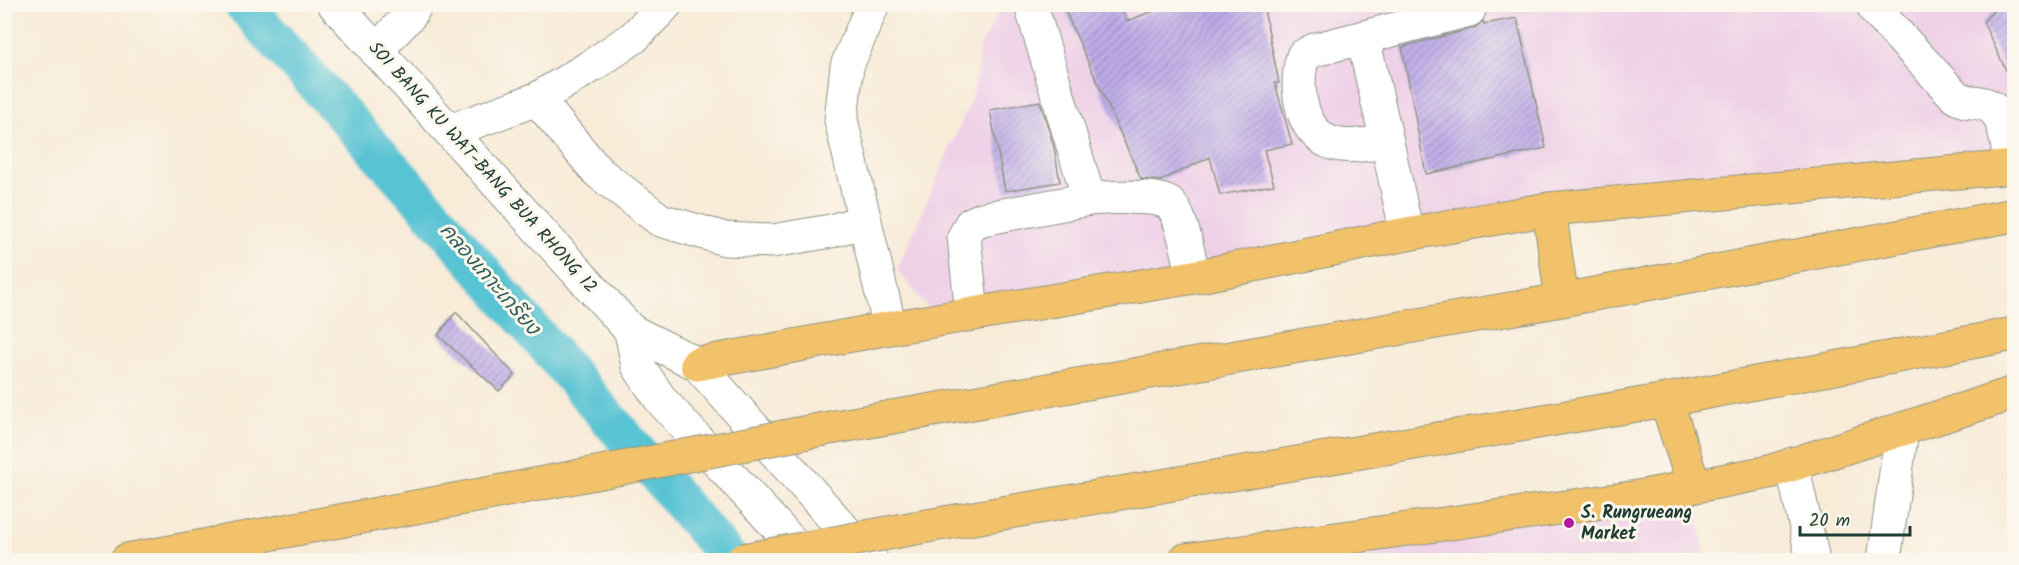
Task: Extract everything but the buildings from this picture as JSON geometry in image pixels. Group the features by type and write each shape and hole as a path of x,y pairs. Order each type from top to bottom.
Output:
{"main road":[{"path":"697,364 890,328 1194,277 1407,234 1549,209 2013,167"},
{"path":"1549,209 1562,300"},
{"path":"127,561 492,494 824,429 1562,300 2014,215"},
{"path":"743,561 915,528 1666,400 2014,334"},
{"path":"1185,561 1638,496 1769,472 2014,393"},
{"path":"1666,400 1694,486"}],"street":[{"name":"SOI BANG KU WAT-BANG BUA RHONG 12","path":"334,4 631,331"},
{"path":"376,51 410,15 416,4"},
{"path":"450,131 537,99 634,37 666,4"},
{"path":"873,4 847,66 841,120 890,328"},
{"path":"1387,142 1341,145 1321,139 1310,129 1300,97 1300,65 1303,56 1314,50 1469,10"},
{"path":"1875,10 1955,96 1963,102 1985,104 1994,109 2002,122 2013,167"},
{"path":"1034,12 1089,198"},
{"path":"1363,38 1407,234"},
{"path":"537,99 598,172 660,220 725,239 773,241 831,231 865,221"},
{"path":"972,314 964,237 971,224 982,219 1089,198 1153,198 1167,202 1177,214 1194,277"},
{"path":"631,331 697,364 871,561"},
{"path":"631,331 638,366 661,400 808,561"},
{"path":"1884,561 1902,429"},
{"path":"1792,464 1813,561"}],"shaded area":[{"path":"1003,5 2014,5 2014,168 1485,220 938,320 897,270 971,100 977,73 979,48"},
{"name":"S. Rungrueang Market","path":"1694,486 1705,560 1185,560"}],"waterway":[{"name":"คลองเกาะเกรียง","path":"243,4 427,207 730,560"}],"place":[{"name":"S. Rungrueang Market","path":"1569,523"}]}
